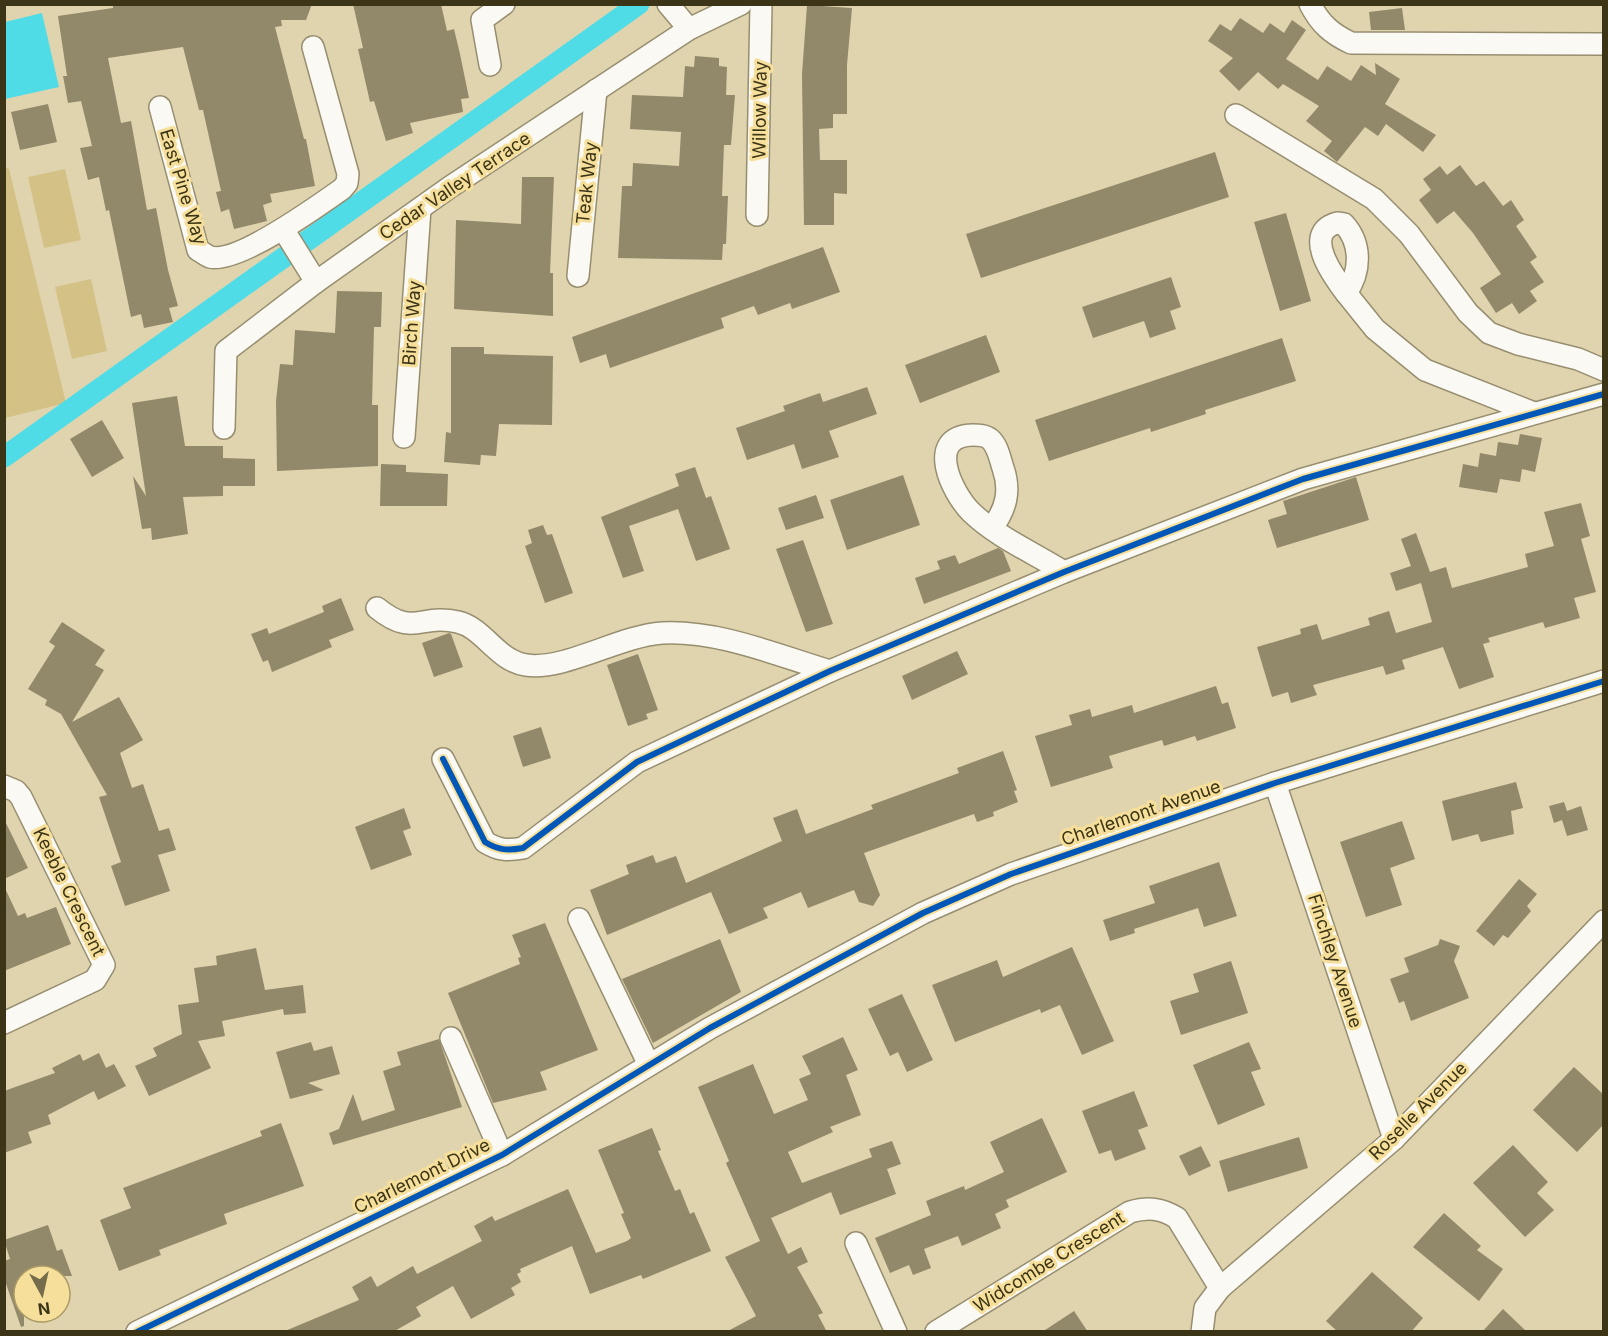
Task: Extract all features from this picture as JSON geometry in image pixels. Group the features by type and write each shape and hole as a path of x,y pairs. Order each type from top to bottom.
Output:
{"street":[{"path":"490,65 483,20 504,4"},
{"path":"668,4 689,29"},
{"name":"Cedar Valley Terrace","path":"224,428 226,351 316,282 596,90 689,29 741,4"},
{"name":"Willow Way","path":"757,215 761,4"},
{"path":"1310,4 1316,16 1331,33 1351,43 1604,44"},
{"name":"East Pine Way","path":"160,107 198,250 211,258 231,255 283,229 342,189 347,183 348,174 313,47"},
{"name":"Teak Way","path":"578,276 596,90"},
{"path":"1236,115 1374,199 1409,234 1468,314 1489,333 1518,344 1578,359 1604,370"},
{"name":"Birch Way","path":"404,437 420,209"},
{"path":"283,229 316,282"},
{"path":"1346,293 1375,329 1425,370 1534,413"},
{"path":"443,759 485,842 503,850 523,848 637,762 830,670 1064,572 1303,479 1604,393"},
{"path":"992,528 1064,572"},
{"path":"377,608 400,624 446,619 461,623 506,658 522,665 554,664 628,639 661,633 692,634 728,641 830,670"},
{"name":"Charlemont Avenue","path":"710,1028 923,913 1011,874 1275,783 1604,681"},
{"name":"Finchley Avenue","path":"1275,783 1394,1139"},
{"name":"Keeble Crescent","path":"4,786 16,791 21,797 104,965 95,980 4,1023"},
{"path":"579,919 649,1065"},
{"name":"Roselle Avenue","path":"1220,1288 1394,1139 1604,921"},
{"name":"Charlemont Drive","path":"143,1330 502,1155 710,1028"},
{"path":"451,1038 502,1155"},
{"name":"Widcombe Crescent","path":"936,1332 1130,1212 1142,1208 1167,1212 1177,1218 1220,1288"},
{"path":"856,1243 896,1332"},
{"path":"1202,1332 1205,1308 1220,1288"}],"shaded area":[{"path":"5,167 9,169 66,403 5,418"},
{"path":"65,169 81,240 44,248 28,177"},
{"path":"91,279 107,351 72,359 55,287"}],"water":[{"path":"42,13 59,87 5,99 5,22"}],"building":[{"path":"113,4 312,4 306,20 281,20 282,26 275,27 304,139 306,139 315,186 270,194 272,202 263,205 267,221 234,229 229,209 221,212 216,192 221,191 203,110 199,110 183,47 108,58 121,123 131,121 147,210 156,208 168,270 178,306 169,308 173,322 144,328 141,314 131,317 109,210 106,211 99,177 88,180 80,148 92,146 81,101 68,103 63,76 67,76 58,16 113,8"},
{"path":"353,4 441,4 447,31 454,29 469,98 461,99 463,112 410,123 413,133 386,141 374,101 370,102 358,49 363,48"},
{"path":"807,5 852,8 847,65 847,114 833,114 833,128 819,129 820,160 847,160 847,194 834,193 834,225 804,225 802,74"},
{"path":"1402,8 1405,30 1371,30 1369,12"},
{"path":"1240,18 1263,33 1270,23 1284,33 1292,20 1306,30 1286,59 1318,80 1327,66 1351,81 1361,65 1376,75 1375,63 1400,79 1385,104 1436,135 1423,152 1386,124 1378,136 1365,127 1337,162 1324,151 1332,141 1306,121 1319,106 1283,84 1278,89 1258,72 1239,91 1219,71 1233,58 1208,41 1220,24 1231,31"},
{"path":"695,56 719,58 719,66 727,67 726,95 735,95 731,145 724,145 722,196 728,196 726,244 723,244 722,260 618,258 622,186 632,186 633,163 679,166 681,132 630,129 632,95 683,97 685,66 694,67"},
{"path":"48,104 57,142 20,150 11,112"},
{"path":"1215,152 1229,197 981,278 966,234"},
{"path":"1460,165 1476,186 1484,181 1503,206 1511,200 1524,220 1516,226 1537,257 1530,262 1544,282 1530,291 1537,301 1519,314 1512,303 1496,313 1480,288 1501,274 1473,233 1454,211 1437,224 1419,200 1431,190 1423,179 1440,166 1447,175"},
{"path":"522,177 554,177 550,273 553,273 553,316 454,309 456,220 521,224"},
{"path":"1286,213 1311,301 1280,311 1254,222"},
{"path":"823,247 840,292 792,309 790,303 758,315 754,306 721,318 724,328 610,368 606,354 580,363 572,337"},
{"path":"1171,277 1181,307 1170,311 1176,329 1150,338 1144,321 1093,338 1082,307"},
{"path":"337,291 382,292 381,327 374,327 372,405 378,405 378,466 277,471 276,401 280,364 293,365 295,330 335,333"},
{"path":"986,335 1000,372 920,403 905,365"},
{"path":"1282,338 1296,381 1205,410 1206,414 1151,432 1150,428 1049,461 1035,420"},
{"path":"451,347 484,347 484,354 553,356 552,425 499,424 496,456 481,455 480,465 444,462 446,432 451,433"},
{"path":"867,387 877,414 829,431 839,457 802,469 794,444 747,460 736,428 785,411 783,406 820,393 823,402"},
{"path":"177,396 185,446 223,446 223,458 255,459 255,486 223,486 223,496 183,497 188,534 152,540 151,528 142,529 133,476 146,496 132,403"},
{"path":"102,420 124,458 92,477 70,439"},
{"path":"1520,434 1542,438 1535,472 1522,469 1520,482 1500,479 1497,493 1459,487 1463,464 1478,467 1480,453 1496,456 1498,442 1518,445"},
{"path":"381,464 406,465 406,472 448,474 447,506 380,506"},
{"path":"695,467 706,498 711,496 730,549 696,561 678,509 629,526 644,571 623,578 601,517 679,486 675,474"},
{"path":"903,475 920,525 847,550 830,500"},
{"path":"1356,477 1369,520 1277,548 1268,520 1287,514 1283,501"},
{"path":"816,495 824,518 786,530 778,508"},
{"path":"1581,503 1590,536 1581,539 1596,592 1574,598 1580,618 1545,628 1543,622 1488,638 1490,642 1483,644 1494,677 1459,689 1443,647 1402,660 1405,669 1386,675 1383,666 1313,685 1317,695 1291,703 1288,692 1272,697 1257,647 1301,634 1300,629 1317,624 1322,640 1370,625 1368,618 1389,611 1396,633 1432,622 1421,583 1396,591 1390,573 1411,566 1401,539 1416,533 1430,572 1446,567 1452,588 1528,567 1525,554 1554,546 1544,512"},
{"path":"543,525 547,535 552,534 573,593 545,603 525,546 532,543 528,530"},
{"path":"803,540 833,624 806,632 776,549"},
{"path":"998,548 1003,551 1011,571 924,604 915,578 940,569 937,561 955,555 959,564"},
{"path":"341,598 354,630 329,640 332,647 272,672 268,660 263,662 251,634 267,628 269,634 324,612 322,606"},
{"path":"62,622 105,650 95,665 104,670 72,722 119,697 143,740 120,753 132,788 143,784 159,831 169,828 176,850 158,855 170,891 125,906 111,866 121,862 99,797 107,795 61,714 45,705 47,700 28,689 55,646 49,642"},
{"path":"449,633 463,667 434,677 422,643"},
{"path":"957,651 968,674 912,700 902,676"},
{"path":"638,654 658,710 646,714 648,719 628,726 607,665"},
{"path":"1216,686 1222,704 1228,702 1236,728 1197,741 1195,736 1164,746 1162,740 1109,756 1113,768 1051,787 1035,736 1072,725 1069,715 1090,709 1092,717 1132,705 1134,713"},
{"path":"541,727 551,758 523,767 513,736"},
{"path":"1003,751 1017,790 1014,791 1018,802 993,812 994,816 977,822 974,814 864,853 880,895 873,906 859,902 854,890 808,908 801,892 763,908 768,918 729,934 711,892 607,935 590,890 629,874 626,865 653,855 656,863 676,856 686,883 782,841 773,818 797,809 806,834 873,809 871,805 959,773 957,768"},
{"path":"1516,782 1523,808 1511,811 1514,834 1481,842 1478,834 1452,841 1442,801"},
{"path":"1564,802 1567,811 1581,806 1588,830 1567,836 1562,820 1554,823 1549,806"},
{"path":"404,808 411,828 403,831 412,855 371,870 355,827"},
{"path":"4,819 28,868 4,879"},
{"path":"1402,821 1415,859 1390,868 1402,905 1366,917 1340,842"},
{"path":"1219,862 1237,916 1204,927 1198,908 1134,929 1135,933 1110,941 1103,920 1155,903 1149,886"},
{"path":"1519,879 1537,894 1527,906 1531,911 1508,938 1503,935 1494,946 1476,931"},
{"path":"4,886 18,916 25,913 27,918 56,907 71,944 4,971"},
{"path":"545,923 598,1050 540,1072 547,1090 493,1103 448,993 520,964 518,958 521,957 512,935"},
{"path":"720,939 741,992 653,1043 622,979"},
{"path":"1440,939 1460,946 1454,961 1469,998 1411,1021 1404,1001 1399,1003 1390,979 1409,972 1404,958 1438,945"},
{"path":"1072,947 1114,1041 1082,1055 1060,1005 1041,1013 1040,1009 955,1042 932,985 997,960 1003,977"},
{"path":"256,948 265,990 303,985 306,1013 284,1015 283,1009 222,1021 225,1036 198,1041 211,1068 149,1096 135,1066 157,1056 153,1048 182,1034 178,1005 199,1002 194,968 217,965 216,956"},
{"path":"1231,961 1248,1013 1181,1035 1170,1001 1199,992 1193,974"},
{"path":"902,994 933,1060 907,1072 898,1052 890,1056 868,1009"},
{"path":"843,1037 858,1070 846,1075 861,1115 830,1127 833,1132 788,1152 802,1183 872,1157 869,1149 892,1141 901,1164 887,1169 896,1194 840,1215 831,1192 771,1218 788,1254 801,1247 808,1262 797,1267 823,1313 818,1315 827,1332 726,1332 756,1316 725,1257 760,1241 726,1163 729,1161 698,1087 753,1064 774,1114 808,1100 799,1079 811,1074 802,1056"},
{"path":"439,1039 462,1107 333,1145 329,1133 339,1129 353,1094 362,1121 395,1110 383,1071 401,1065 397,1052"},
{"path":"311,1042 314,1051 332,1046 340,1074 308,1083 324,1090 290,1099 276,1052"},
{"path":"1249,1042 1261,1069 1251,1072 1265,1105 1218,1125 1193,1065"},
{"path":"99,1053 106,1068 114,1064 126,1086 98,1100 94,1091 48,1115 51,1124 28,1132 32,1143 4,1153 4,1091 55,1073 52,1068 80,1054 83,1061"},
{"path":"1574,1067 1604,1095 1604,1124 1577,1152 1533,1110"},
{"path":"1134,1091 1148,1126 1138,1130 1146,1149 1115,1161 1111,1150 1099,1154 1082,1111"},
{"path":"1042,1118 1067,1172 1006,1200 1009,1207 995,1214 1001,1228 962,1246 958,1236 924,1249 931,1268 913,1275 909,1265 890,1273 875,1238 931,1215 926,1201 964,1186 965,1190 1004,1172 990,1142"},
{"path":"281,1123 304,1186 224,1214 227,1224 159,1250 161,1255 119,1271 100,1220 131,1208 123,1188 262,1136 260,1131"},
{"path":"652,1128 661,1150 658,1151 675,1191 680,1189 690,1214 694,1212 711,1251 643,1279 641,1275 590,1294 572,1246 520,1269 521,1272 517,1274 521,1282 511,1288 515,1295 471,1319 453,1286 416,1307 421,1316 393,1332 285,1331 359,1300 352,1287 371,1276 377,1287 413,1266 417,1274 482,1241 474,1226 492,1216 495,1221 568,1189 596,1253 627,1241 631,1238 621,1214 624,1213 598,1150"},
{"path":"1299,1137 1308,1168 1228,1192 1219,1161"},
{"path":"1513,1145 1548,1182 1537,1193 1554,1210 1525,1237 1473,1183"},
{"path":"1201,1146 1211,1166 1189,1176 1179,1156"},
{"path":"1444,1213 1481,1246 1477,1250 1503,1269 1479,1301 1413,1247"},
{"path":"48,1225 57,1251 62,1249 68,1264 12,1264 12,1301 4,1278 4,1261 10,1259 4,1240"},
{"path":"1372,1272 1423,1318 1411,1332 1338,1332 1326,1321"},
{"path":"1503,1309 1527,1332 1482,1332"},
{"path":"1074,1311 1088,1332 1042,1332"}],"waterway":[{"path":"4,457 639,4"}],"cycle path":[{"path":"443,759 485,842 503,849 523,848 637,762 830,671 1064,572 1303,479 1604,394"},
{"path":"137,1332 502,1155 710,1028 923,913 1011,874 1275,783 1604,681"}]}
